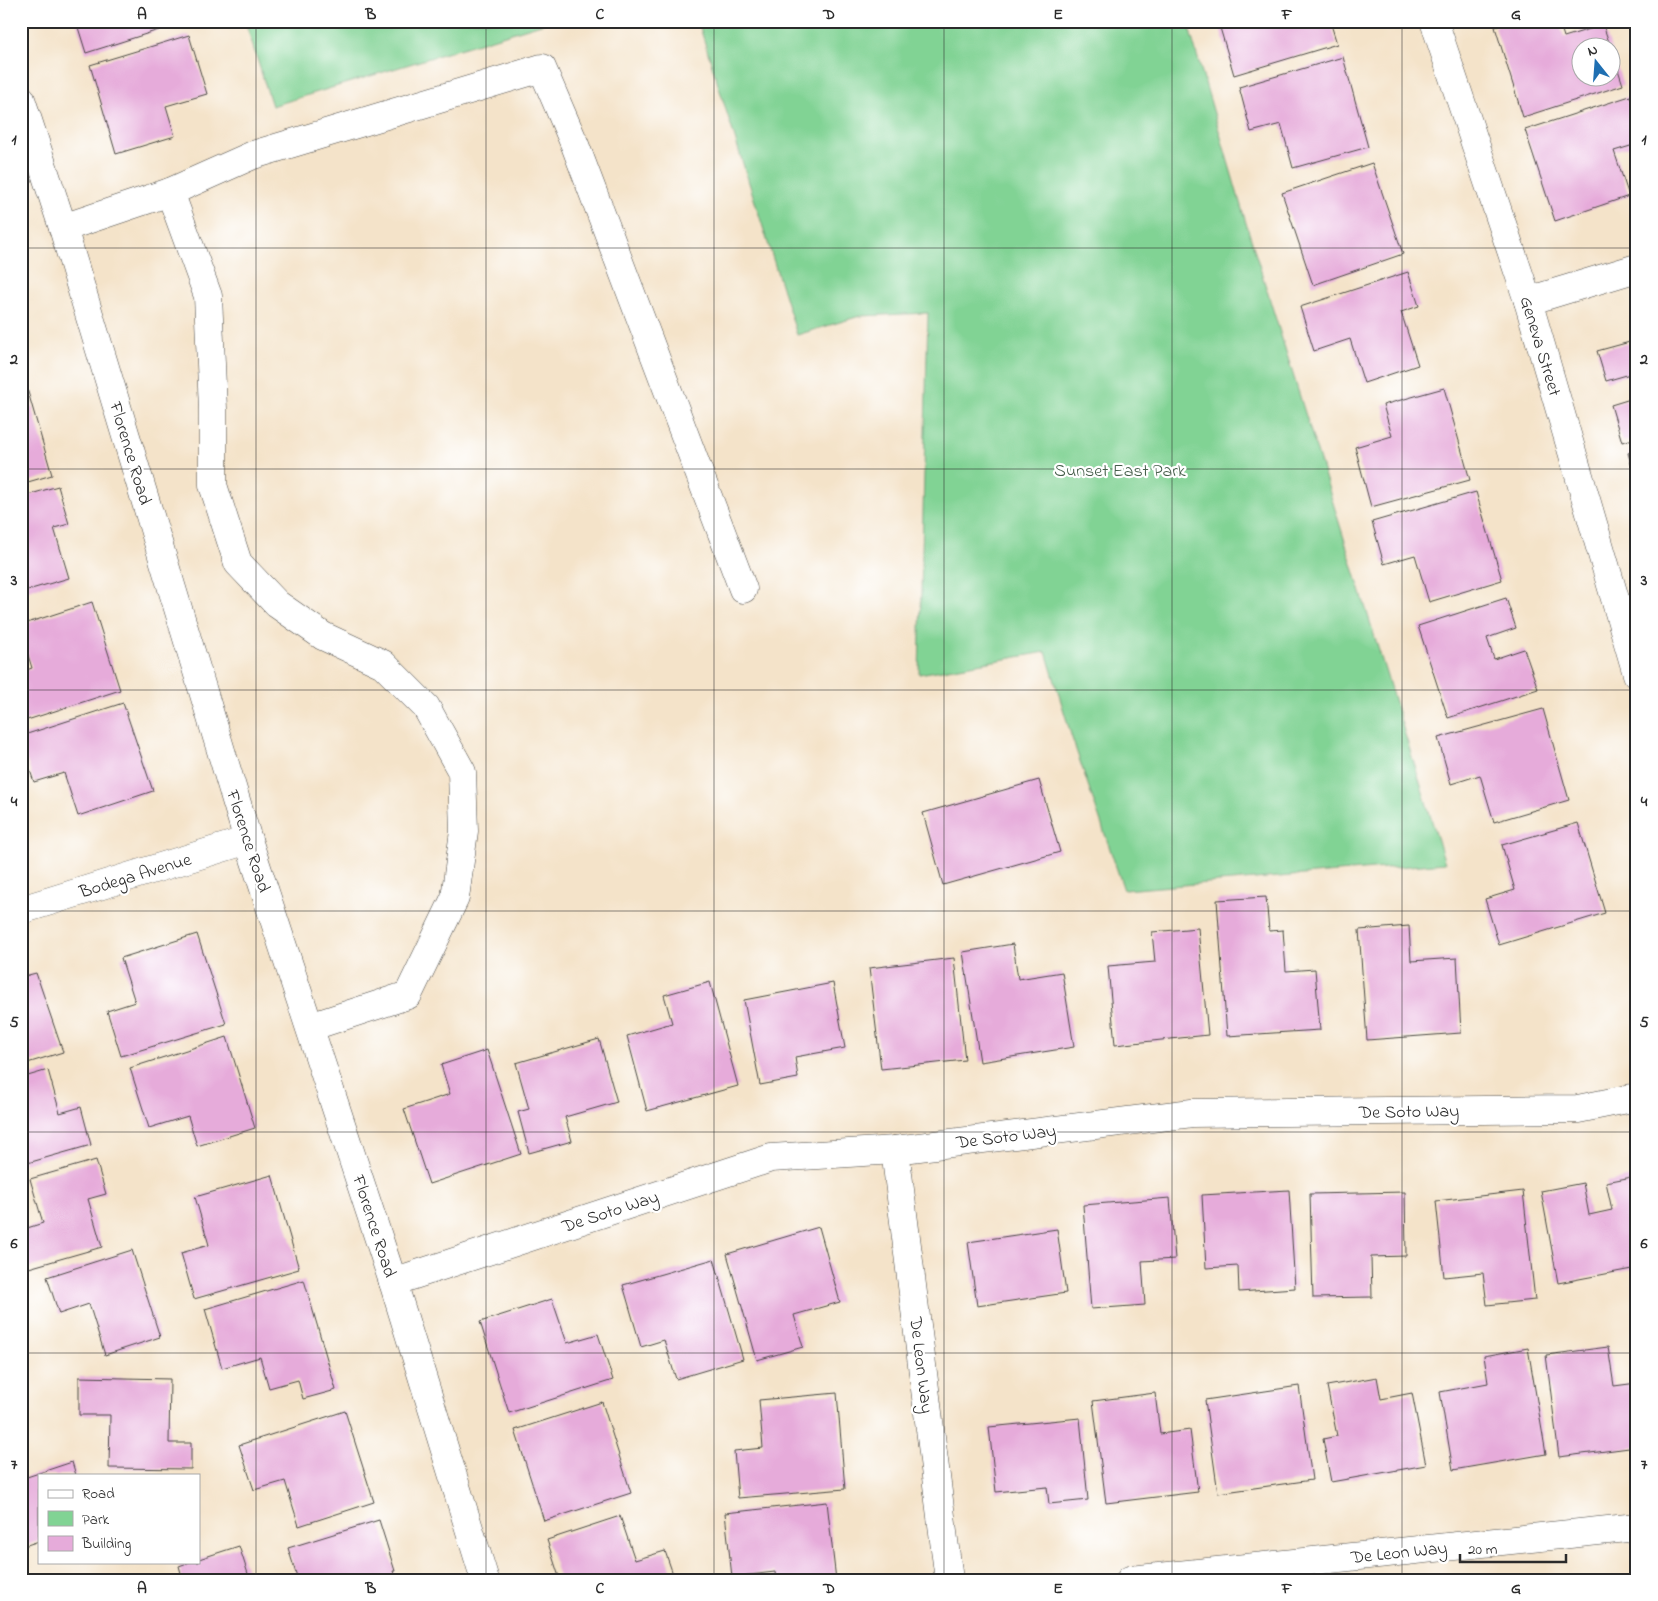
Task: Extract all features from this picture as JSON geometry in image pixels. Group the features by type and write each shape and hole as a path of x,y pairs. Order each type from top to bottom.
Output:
{"street":[{"name":"Geneva Street","path":"1434,21 1528,301 1637,674"},
{"path":"63,228 170,192 253,155 542,68 578,154 743,589"},
{"name":"Florence Road","path":"21,99 63,228 248,840 393,1282 485,1580"},
{"path":"170,192 208,296 213,409 213,485 238,563 277,604 323,636 383,664 426,708 462,772 464,831 455,898 408,995 310,1027"},
{"path":"1528,301 1637,268"},
{"name":"Bodega Avenue","path":"21,910 248,840"},
{"name":"De Soto Way","path":"393,1282 771,1158 895,1150 1192,1113 1578,1109 1637,1097"},
{"name":"De Leon Way","path":"895,1150 949,1580"},
{"name":"De Leon Way","path":"1130,1580 1637,1527"}],"green space":[{"path":"245,21 551,21 272,106"},
{"name":"Sunset East Park","path":"698,21 1187,21 1246,223 1445,863 1124,890 1072,738 1046,652 919,674 928,313 860,316 797,335"}],"building":[{"path":"76,21 184,21 184,22 86,53"},
{"path":"1218,21 1330,21 1337,44 1234,75"},
{"path":"1513,21 1559,21 1564,37 1603,25 1608,38 1570,38 1570,88 1614,88 1523,117 1495,27"},
{"path":"189,35 207,94 166,106 175,136 116,154 90,65"},
{"path":"1343,57 1368,147 1293,168 1281,124 1251,132 1239,87"},
{"path":"1630,96 1637,115 1637,144 1614,151 1629,196 1555,221 1525,130"},
{"path":"1372,163 1403,254 1313,285 1282,193"},
{"path":"1408,272 1419,306 1401,312 1418,365 1364,383 1350,339 1314,351 1300,307"},
{"path":"1637,340 1637,372 1606,381 1597,351"},
{"path":"26,385 52,475 21,484 21,386"},
{"path":"1444,388 1470,480 1371,507 1355,447 1392,436 1383,405"},
{"path":"1637,397 1637,438 1622,442 1611,405"},
{"path":"1637,450 1637,482 1636,482 1628,453"},
{"path":"58,486 69,524 54,528 69,578 21,592 21,497"},
{"path":"1476,492 1502,580 1429,602 1415,555 1384,564 1372,522"},
{"path":"1506,598 1516,628 1487,638 1494,659 1524,649 1538,689 1448,718 1418,626"},
{"path":"92,602 120,690 21,722 21,672 32,668 21,633 21,625"},
{"path":"123,703 153,791 78,816 64,773 34,782 21,744 21,736"},
{"path":"1543,709 1569,800 1494,822 1480,775 1451,784 1438,738"},
{"path":"1039,780 1060,852 943,885 923,813"},
{"path":"1578,823 1605,913 1499,945 1485,899 1515,890 1502,845"},
{"path":"1266,897 1269,931 1283,930 1286,971 1315,969 1320,1030 1227,1036 1217,900"},
{"path":"1409,926 1411,961 1457,958 1461,1033 1367,1040 1359,930"},
{"path":"1198,928 1208,1035 1115,1045 1108,966 1155,962 1152,932"},
{"path":"197,934 226,1024 121,1056 107,1011 135,1002 121,958"},
{"path":"1013,944 1018,979 1062,972 1074,1047 980,1062 963,952"},
{"path":"954,958 965,1060 881,1069 869,968"},
{"path":"36,973 63,1052 21,1065 21,977"},
{"path":"710,982 738,1086 647,1111 627,1036 672,1023 664,995"},
{"path":"833,983 845,1048 795,1057 798,1078 760,1085 744,1000"},
{"path":"227,1037 255,1128 197,1146 188,1116 149,1128 130,1068"},
{"path":"599,1039 617,1102 565,1117 572,1141 529,1153 518,1112 529,1109 516,1063"},
{"path":"487,1050 521,1154 429,1184 404,1109 450,1094 441,1065"},
{"path":"48,1070 60,1113 81,1107 91,1145 24,1164 21,1155 21,1078"},
{"path":"96,1160 106,1194 88,1199 102,1247 22,1270 21,1230 43,1223 30,1179"},
{"path":"272,1175 299,1269 194,1299 181,1253 209,1245 195,1197"},
{"path":"1637,1176 1637,1268 1558,1283 1541,1191 1583,1183 1589,1215 1612,1210 1606,1182"},
{"path":"1289,1190 1295,1288 1239,1292 1238,1266 1206,1268 1202,1195"},
{"path":"1523,1191 1535,1300 1487,1305 1483,1273 1444,1277 1436,1201"},
{"path":"1405,1192 1406,1256 1371,1257 1372,1297 1313,1298 1310,1194"},
{"path":"1170,1198 1175,1259 1142,1261 1145,1305 1091,1309 1083,1205"},
{"path":"819,1227 840,1302 794,1315 803,1347 757,1360 727,1254"},
{"path":"1057,1229 1066,1293 977,1306 968,1242"},
{"path":"132,1250 160,1337 105,1355 89,1304 59,1314 47,1277"},
{"path":"714,1259 743,1359 676,1379 664,1340 641,1347 623,1285"},
{"path":"304,1280 336,1390 303,1399 298,1380 269,1388 260,1357 222,1368 205,1309"},
{"path":"552,1299 567,1343 598,1334 613,1380 509,1413 480,1322"},
{"path":"1608,1347 1614,1386 1637,1383 1637,1447 1559,1457 1546,1355"},
{"path":"1528,1348 1546,1454 1453,1470 1440,1392 1488,1383 1484,1356"},
{"path":"79,1377 170,1379 169,1443 191,1443 191,1469 109,1468 110,1415 79,1415"},
{"path":"1377,1377 1381,1399 1412,1393 1426,1465 1331,1482 1323,1439 1337,1436 1327,1386"},
{"path":"1299,1386 1312,1480 1218,1493 1205,1400"},
{"path":"837,1393 845,1489 738,1498 734,1451 763,1448 759,1400"},
{"path":"1155,1393 1160,1434 1190,1430 1198,1492 1106,1503 1093,1401"},
{"path":"602,1402 631,1493 544,1521 515,1430"},
{"path":"345,1411 374,1502 299,1526 285,1481 254,1490 239,1445"},
{"path":"1080,1418 1088,1500 1049,1504 1047,1487 996,1492 989,1427"},
{"path":"72,1462 76,1474 38,1474 38,1541 24,1546 21,1536 21,1479"},
{"path":"827,1502 836,1580 776,1580 775,1572 732,1577 725,1513"},
{"path":"620,1516 635,1560 665,1551 675,1580 560,1580 547,1540"},
{"path":"379,1520 396,1580 298,1580 288,1548"},
{"path":"239,1546 250,1580 183,1580 179,1566 200,1564 200,1559"}]}
